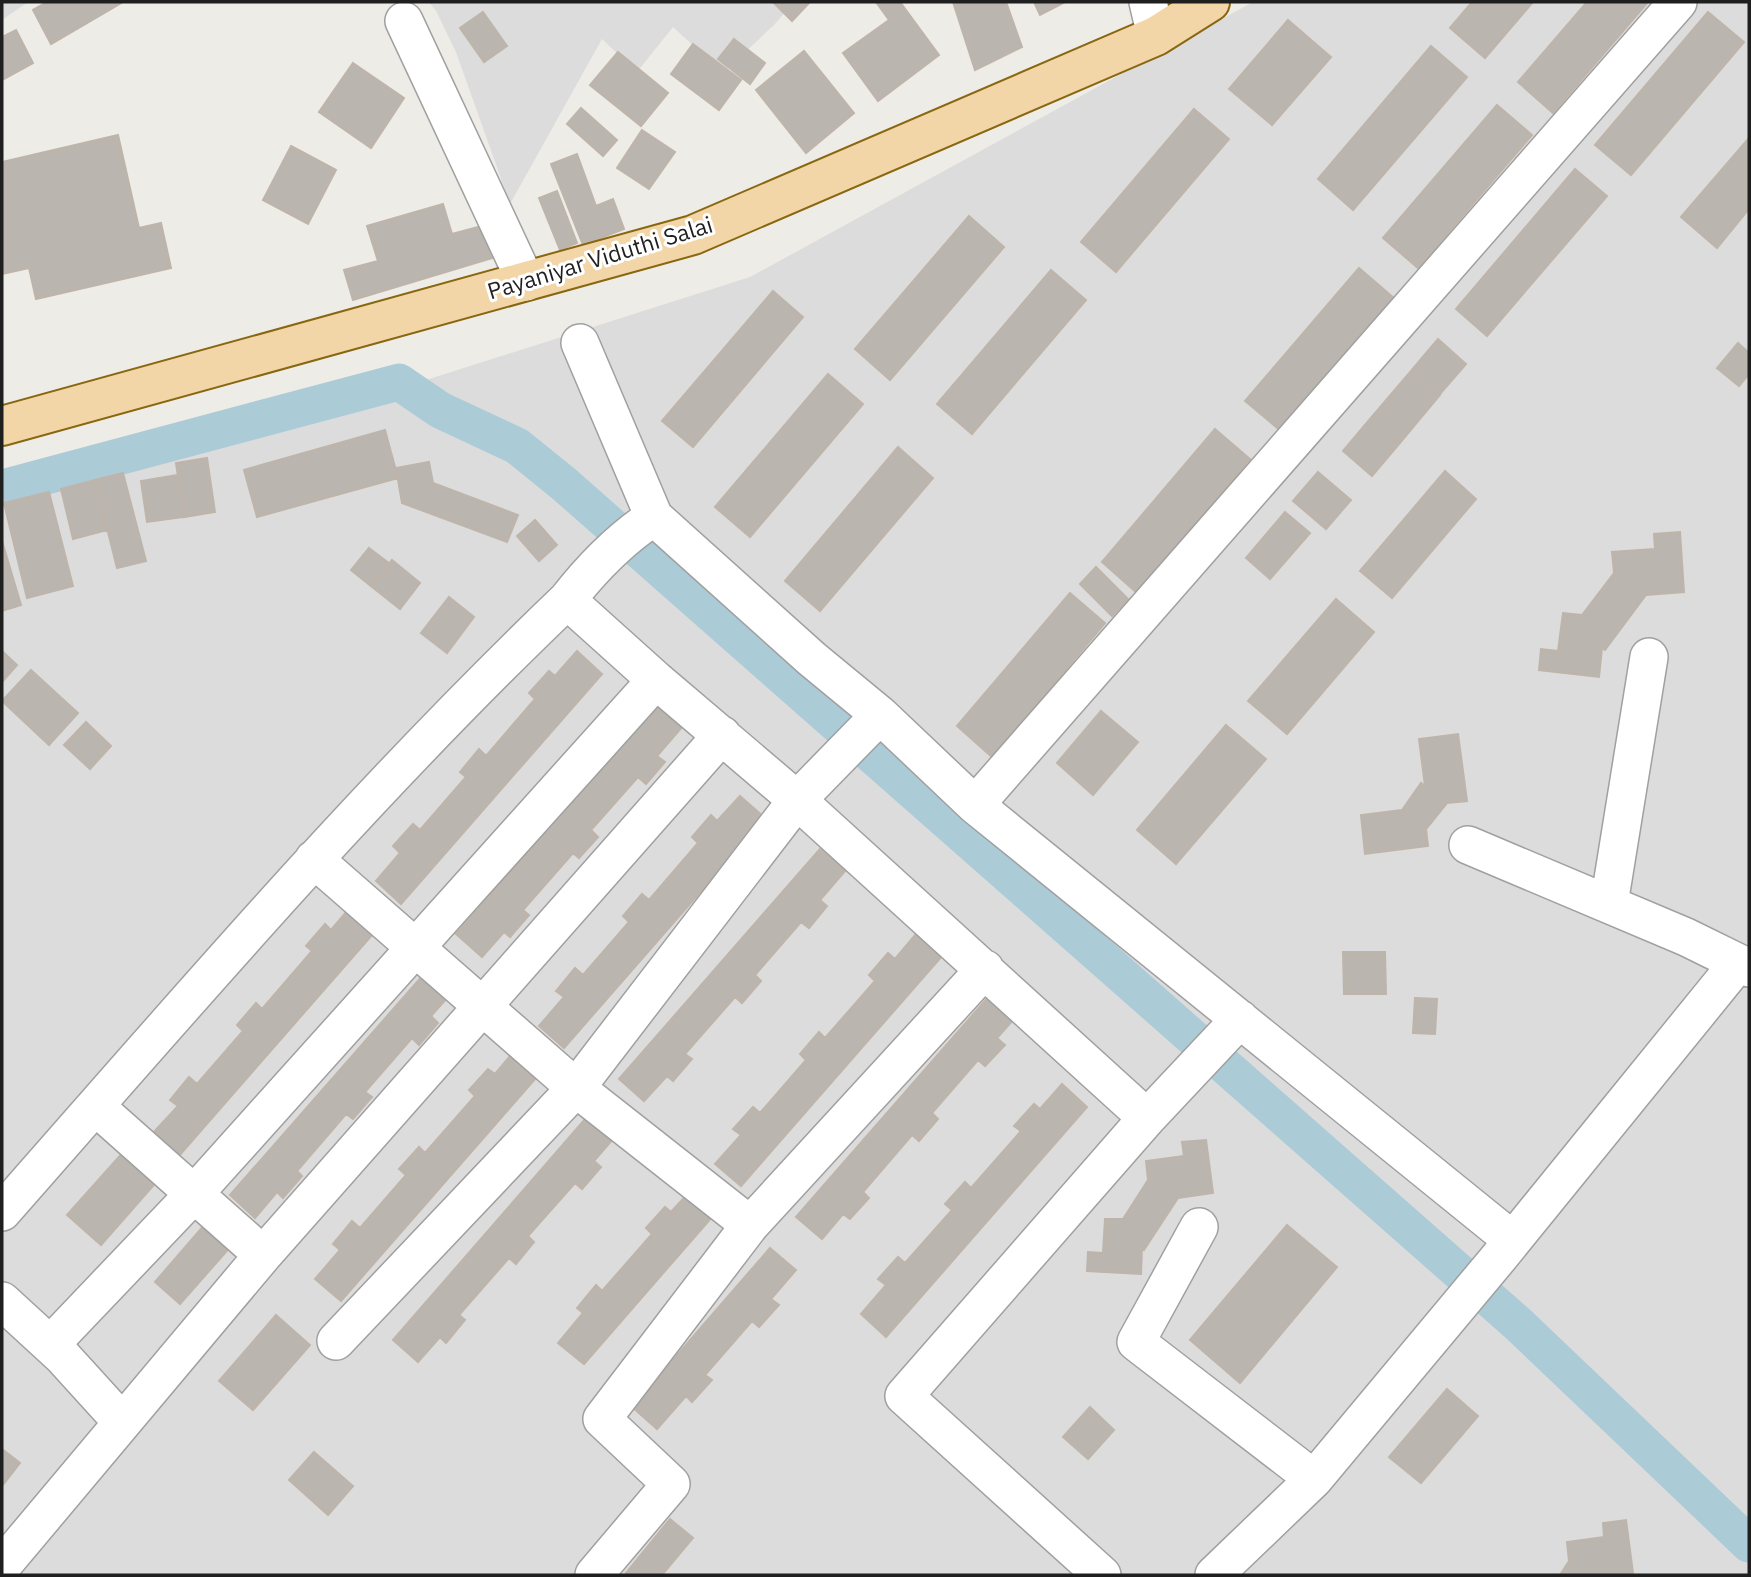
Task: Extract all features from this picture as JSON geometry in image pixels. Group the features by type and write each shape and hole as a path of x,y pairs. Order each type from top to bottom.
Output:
{"main road":[{"name":"Payaniyar Viduthi Salai","path":"2,426 693,235 1152,19 1210,2"}],"street":[{"path":"975,805 1678,2"},
{"path":"404,21 526,282"},
{"path":"580,343 643,524 812,659 872,724 975,805 1228,1030 1504,1250"},
{"path":"2,1212 314,859 516,649 643,524"},
{"path":"576,588 656,680 722,735 805,792 985,969 1147,1118"},
{"path":"1609,904 1649,657"},
{"path":"50,1345 194,1194 656,680"},
{"path":"336,1341 576,1088 805,792 872,724"},
{"path":"2,1566 263,1255 722,735"},
{"path":"1214,1575 1314,1479 1744,966 1686,937 1468,845"},
{"path":"314,859 576,1088 750,1225"},
{"path":"594,1575 671,1484 602,1419 750,1225 985,969"},
{"path":"1102,1575 904,1396 1177,1084 1228,1030"},
{"path":"95,1106 263,1255"},
{"path":"1199,1227 1136,1342 1314,1479"},
{"path":"2,1301 50,1345 122,1422"}],"shaded area":[{"path":"2,2 28,2 2,20"},
{"path":"429,2 794,2 774,25 723,73 673,27 637,72 602,39 510,204 456,52"},
{"path":"1253,2 1749,2 1749,1575 2,1575 2,499 55,481 342,412 426,380 750,277"}],"building":[{"path":"47,2 123,2 51,44 33,10"},
{"path":"773,2 810,2 792,21"},
{"path":"876,2 900,2 939,55 878,101 843,53 889,20"},
{"path":"953,2 1006,2 1022,47 975,70"},
{"path":"1034,2 1065,2 1040,15"},
{"path":"1472,2 1533,2 1485,58 1450,28"},
{"path":"1587,2 1648,2 1553,113 1518,82"},
{"path":"483,12 507,46 484,62 460,28"},
{"path":"1708,12 1744,42 1631,175 1595,145"},
{"path":"1288,20 1331,57 1272,125 1229,89"},
{"path":"16,30 33,63 2,80 2,37"},
{"path":"734,39 765,63 750,84 718,59"},
{"path":"693,44 741,80 719,110 671,74"},
{"path":"1431,46 1467,77 1353,210 1318,179"},
{"path":"804,51 854,113 806,153 756,90"},
{"path":"618,52 668,93 641,126 590,85"},
{"path":"353,63 404,98 371,148 319,112"},
{"path":"1497,105 1532,135 1418,268 1383,238"},
{"path":"581,108 617,140 603,156 567,124"},
{"path":"1194,109 1229,139 1116,272 1081,242"},
{"path":"642,130 675,152 649,189 617,168"},
{"path":"118,135 139,228 161,223 171,268 36,299 29,268 2,274 2,162"},
{"path":"1749,138 1749,209 1717,248 1681,217"},
{"path":"291,146 336,170 308,224 263,200"},
{"path":"577,154 596,206 613,199 624,229 583,245 551,164"},
{"path":"1575,169 1607,196 1487,336 1456,309"},
{"path":"557,191 577,243 560,250 539,198"},
{"path":"443,204 452,234 493,223 502,255 353,300 344,270 378,261 367,226"},
{"path":"969,216 1004,247 890,380 855,349"},
{"path":"1359,268 1394,298 1281,431 1245,401"},
{"path":"1051,270 1086,300 972,434 937,404"},
{"path":"773,291 803,317 693,447 662,421"},
{"path":"1438,339 1466,364 1439,395 1411,371"},
{"path":"1738,343 1749,353 1749,374 1739,386 1717,368"},
{"path":"1411,371 1440,395 1399,444 1370,419"},
{"path":"828,374 863,404 750,537 715,507"},
{"path":"1370,419 1399,444 1372,476 1343,451"},
{"path":"1215,429 1250,459 1137,593 1102,562"},
{"path":"385,430 398,478 257,517 244,470"},
{"path":"898,447 933,478 820,611 785,581"},
{"path":"207,458 215,512 184,517 176,463"},
{"path":"429,462 433,483 518,515 507,542 402,503 396,468"},
{"path":"1445,471 1476,499 1392,598 1360,571"},
{"path":"1318,472 1351,500 1326,529 1293,501"},
{"path":"123,473 146,561 117,568 95,480"},
{"path":"178,475 184,517 147,522 141,481"},
{"path":"95,480 107,530 73,539 61,489"},
{"path":"49,492 73,586 27,598 4,503"},
{"path":"1285,512 1310,533 1270,579 1246,558"},
{"path":"535,520 557,545 539,561 517,536"},
{"path":"1680,532 1684,592 1646,595 1605,650 1602,648 1599,677 1539,670 1541,649 1558,651 1563,613 1582,615 1614,573 1612,552 1655,549 1654,534"},
{"path":"2,541 21,605 2,611"},
{"path":"369,548 390,564 371,586 351,570"},
{"path":"392,560 420,583 400,609 371,586"},
{"path":"1096,567 1128,599 1112,616 1080,584"},
{"path":"1070,593 1105,623 992,757 957,726"},
{"path":"449,597 474,617 447,653 421,633"},
{"path":"1336,599 1374,632 1287,734 1248,701"},
{"path":"2,651 17,665 2,682"},
{"path":"577,651 602,674 401,904 376,881 400,853 393,846 413,824 420,830 466,777 460,772 479,749 486,756 535,699 529,693 549,671 555,676"},
{"path":"31,670 78,713 49,745 2,701"},
{"path":"657,704 682,727 657,756 665,762 646,784 638,777 591,830 598,837 579,858 573,853 523,910 529,915 510,937 504,932 482,957 456,934"},
{"path":"1101,711 1138,742 1093,795 1057,763"},
{"path":"86,722 111,746 90,769 64,745"},
{"path":"1226,725 1266,759 1176,864 1137,830"},
{"path":"1458,734 1467,801 1447,803 1426,829 1428,846 1365,854 1361,815 1402,810 1421,783 1425,786 1419,739"},
{"path":"740,796 765,818 564,1048 539,1026 564,997 556,991 575,968 583,975 629,922 623,916 642,894 649,900 698,843 692,837 711,815 717,821"},
{"path":"820,849 845,871 820,900 827,906 809,928 801,922 755,975 761,981 742,1003 735,997 685,1054 692,1059 673,1081 667,1076 644,1101 619,1079"},
{"path":"353,904 379,927 178,1157 152,1134 178,1106 170,1100 189,1077 197,1084 243,1031 237,1025 256,1003 262,1009 312,951 306,946 325,924 331,930"},
{"path":"916,934 942,956 741,1186 715,1164 741,1135 733,1129 753,1107 760,1113 806,1060 800,1054 819,1032 825,1038 875,981 869,975 888,953 895,959"},
{"path":"1343,952 1385,952 1386,994 1344,994"},
{"path":"431,966 456,988 431,1016 438,1023 419,1045 412,1038 365,1092 372,1097 353,1119 346,1114 297,1171 302,1176 283,1198 277,1192 255,1218 230,1195"},
{"path":"997,987 1023,1009 997,1038 1005,1045 985,1066 978,1060 932,1113 938,1119 919,1141 912,1135 863,1192 869,1198 850,1219 843,1214 822,1239 796,1217"},
{"path":"1415,998 1437,999 1435,1034 1413,1033"},
{"path":"516,1049 542,1071 341,1301 315,1279 340,1250 333,1244 352,1221 360,1228 406,1175 399,1169 419,1147 425,1153 475,1096 469,1090 488,1069 495,1074"},
{"path":"1062,1084 1087,1107 886,1337 861,1314 886,1285 878,1279 898,1257 905,1263 952,1210 945,1204 965,1182 971,1188 1021,1131 1014,1126 1034,1104 1040,1109"},
{"path":"593,1110 619,1132 594,1161 601,1167 582,1189 575,1183 528,1236 534,1242 516,1264 509,1258 459,1315 465,1320 446,1343 440,1337 418,1362 393,1340"},
{"path":"1206,1140 1213,1193 1178,1198 1144,1250 1142,1248 1141,1274 1087,1271 1088,1252 1103,1253 1105,1219 1123,1219 1148,1180 1146,1161 1184,1156 1182,1142"},
{"path":"126,1149 159,1179 101,1245 67,1215"},
{"path":"694,1187 719,1209 584,1364 558,1343 583,1313 577,1308 596,1285 602,1291 652,1234 646,1228 665,1207 671,1212"},
{"path":"206,1223 232,1245 180,1304 155,1282"},
{"path":"1287,1225 1337,1267 1240,1383 1190,1340"},
{"path":"770,1248 796,1270 771,1299 779,1305 759,1327 752,1321 705,1375 712,1380 692,1402 686,1396 657,1429 632,1407"},
{"path":"276,1315 310,1345 253,1410 219,1381"},
{"path":"1447,1389 1478,1416 1421,1483 1389,1457"},
{"path":"1090,1407 1114,1430 1088,1459 1063,1437"},
{"path":"2,1449 20,1463 2,1486"},
{"path":"314,1452 353,1486 328,1515 289,1480"},
{"path":"670,1519 693,1538 662,1575 626,1573"},
{"path":"1626,1520 1633,1573 1560,1575 1569,1561 1567,1542 1604,1537 1603,1523"}],"waterway":[{"path":"2,488 399,382 440,410 517,446 564,484 1517,1323 1749,1544"}]}
